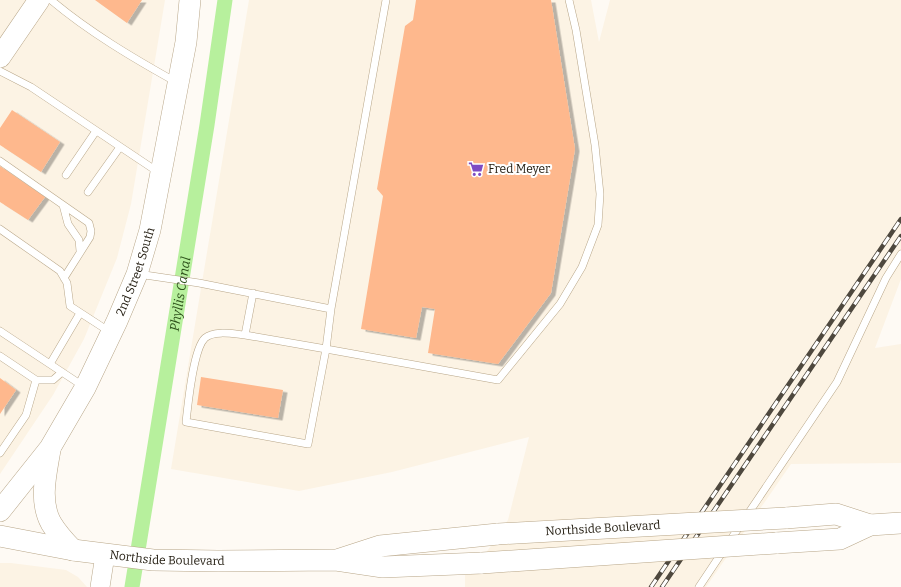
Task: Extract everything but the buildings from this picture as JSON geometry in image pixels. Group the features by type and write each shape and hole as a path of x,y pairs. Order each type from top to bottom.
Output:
{"main road":[{"path":"0,57 39,0"},
{"name":"2nd Street South","path":"0,511 50,448 85,388 112,333 136,274 150,230 186,42 190,0"},
{"path":"50,448 44,484 45,503 50,522 72,550"},
{"name":"Northside Boulevard","path":"336,560 380,546 498,534 836,514 870,526"},
{"name":"Northside Boulevard","path":"0,536 72,550 153,560 336,560 383,567 482,563 840,539 870,526 901,523"}],"street":[{"path":"100,587 113,556"}],"lane":[{"path":"51,0 75,19 178,84"},
{"path":"386,0 331,309 326,349 308,444 186,422 196,356 205,338 212,334 245,335 326,349 498,380 560,304 582,267 598,225 600,194 591,122 570,0"},
{"path":"0,71 31,87 160,174"},
{"path":"66,175 96,131"},
{"path":"88,192 120,147"},
{"path":"0,161 89,223 91,231 90,237 64,278"},
{"path":"63,205 68,224 79,240 80,251"},
{"path":"0,229 60,270 67,283 70,306 112,333"},
{"path":"699,587 837,382 886,278 901,254"},
{"path":"136,274 200,283 331,309"},
{"path":"245,335 252,294"},
{"path":"50,364 80,313"},
{"path":"0,331 85,388"},
{"path":"0,356 36,380 53,380 62,372"},
{"path":"0,453 26,415 36,380"}],"shaded area":[{"path":"0,0 165,0 131,204 117,258 84,339 53,395 0,474"},
{"path":"249,0 591,0 599,42 610,0 901,0 901,279 875,348 901,344 901,463 791,464 706,587 465,587 465,575 472,574 508,520 529,437 392,472 299,491 171,469"},
{"path":"0,563 66,570 78,577 87,587 0,587"}],"waterway":[{"name":"Phyllis Canal","path":"132,587 207,125 225,0"}],"railway":[{"path":"651,587 901,219"},
{"path":"662,587 901,236"}],"place":[{"name":"Fred Meyer","path":"476,169"}]}
